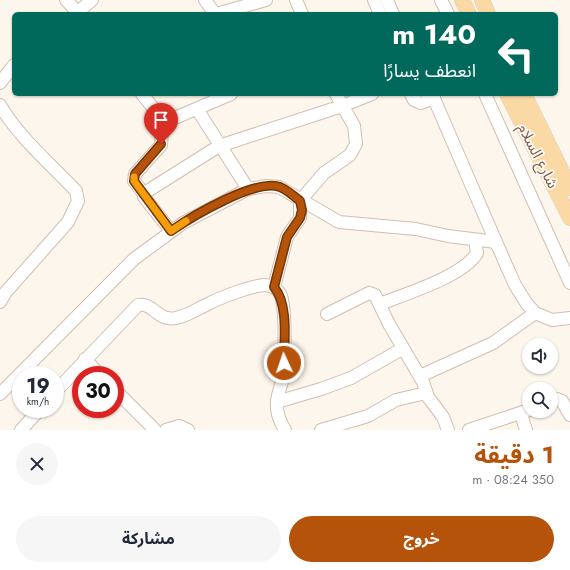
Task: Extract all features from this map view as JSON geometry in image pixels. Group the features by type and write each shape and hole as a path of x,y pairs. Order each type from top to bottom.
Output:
{"main road":[{"path":"462,0 468,12"},
{"path":"482,0 487,12"},
{"name":"شارع السلام","path":"509,96 528,120 570,188"},
{"name":"شارع السلام","path":"524,96 528,120 570,218"}],"street":[{"path":"66,0 77,12"},
{"path":"79,12 92,0"},
{"path":"205,0 214,12"},
{"path":"223,12 266,0"},
{"path":"296,0 301,12"},
{"path":"374,0 379,12"},
{"path":"387,0 392,12"},
{"path":"441,0 447,12"},
{"path":"0,83 12,67"},
{"path":"144,96 157,113 170,120 197,109 210,98 220,96"},
{"path":"300,201 324,173 350,155 356,144 354,126 337,96"},
{"path":"144,194 219,146 342,106 367,96"},
{"path":"412,96 414,100 421,103 433,96 515,285 535,313 552,320 562,321 570,318"},
{"path":"486,96 570,283"},
{"path":"0,105 6,116 24,137 76,191 78,201 68,222 5,293 0,302"},
{"path":"197,109 219,146 248,189"},
{"path":"163,117 161,144 135,174 134,181 171,231"},
{"path":"0,394 134,259 171,231 248,189 266,186 279,187 300,201 339,222 416,229 475,240 496,242"},
{"path":"274,287 287,237 300,218 302,210 300,201"},
{"path":"380,304 439,281 468,265 477,253 475,240"},
{"path":"64,382 138,305 143,304 149,307 163,318 176,318 208,304 266,285 274,287 280,295 284,325 284,363 277,402 278,415 285,430"},
{"path":"327,314 369,293 375,295 388,324 420,376 426,393 443,418 448,430"},
{"path":"420,376 493,343 535,313"},
{"path":"277,402 321,389 351,378 402,349"},
{"path":"85,359 92,366"},
{"path":"321,430 368,416 396,400 426,393"},
{"path":"124,399 155,430"},
{"path":"558,399 562,401 570,415"},
{"path":"469,430 522,413"},
{"path":"21,430 32,418"},
{"path":"525,418 526,430"},
{"path":"171,429 184,426 188,430"}],"slow traffic":[{"path":"134,177 134,181 144,194 144,197 171,231 186,221"}],"route":[{"path":"161,144 135,174 134,181 144,194 144,197 171,231 183,223 248,189 266,186 279,187 300,201 302,210 300,218 295,228 287,237 274,287 280,295 283,310 284,363"}]}
